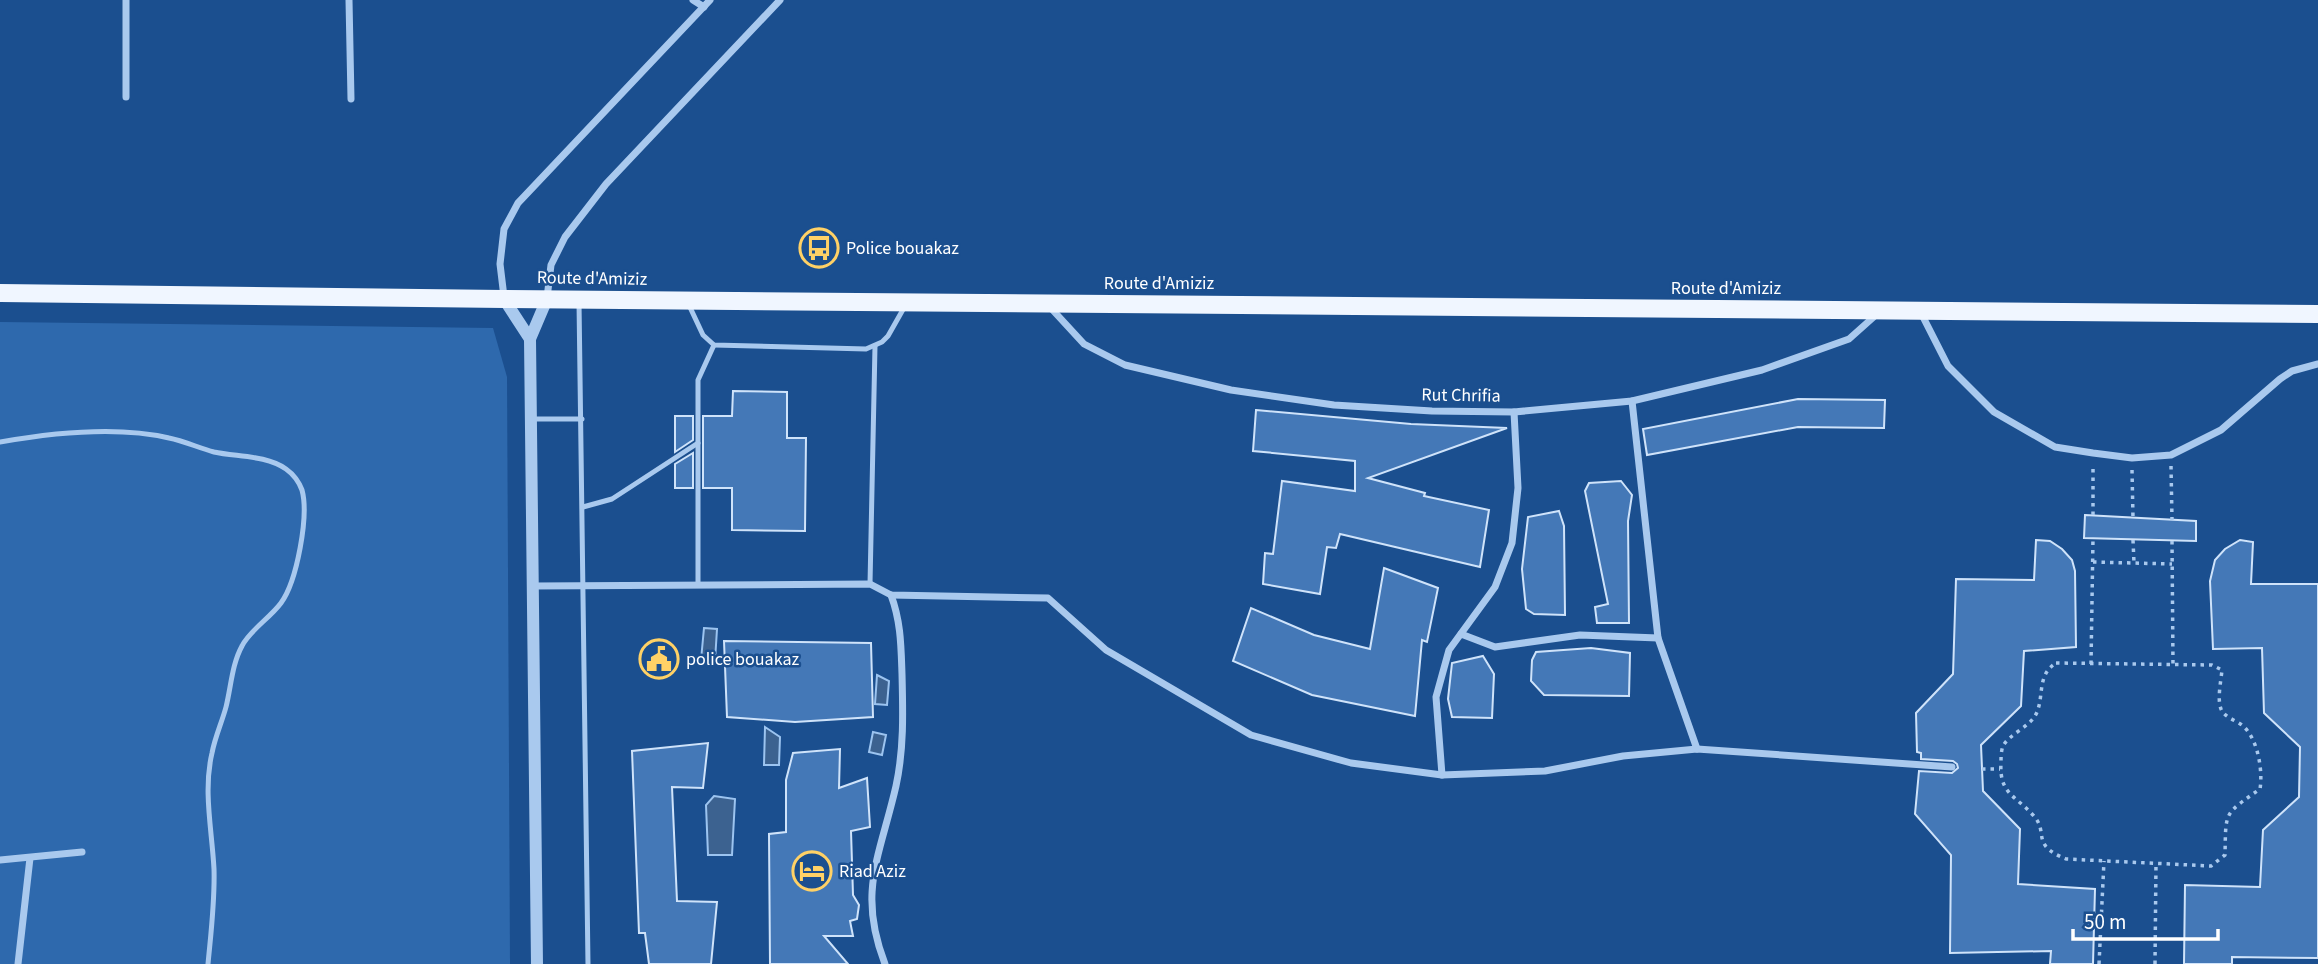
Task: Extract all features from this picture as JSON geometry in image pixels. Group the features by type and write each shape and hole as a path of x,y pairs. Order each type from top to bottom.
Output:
{"main road":[{"name":"Route d'Amiziz","path":"0,293 2318,314"}],"street":[{"path":"125,0 126,97"},
{"path":"349,0 351,99"},
{"path":"693,0 704,7"},
{"path":"530,339 504,299 500,264 504,229 519,203 710,0"},
{"path":"537,964 530,339 547,299 551,265 565,237 606,184 780,0"},
{"name":"Rut Chrifia","path":"1046,303 1084,344 1125,365 1231,390 1334,405 1432,411 1514,412 1632,401 1762,370 1849,339 1881,310"},
{"path":"1920,311 1948,366 1994,412 2055,447 2093,453 2132,458 2171,455 2221,430 2280,379 2318,363"},
{"path":"1632,401 1658,638 1697,749"},
{"path":"1442,775 1436,697 1449,650 1495,587 1512,542 1518,488 1514,412"},
{"path":"533,586 870,584 891,595 1048,598 1105,650 1251,735 1352,763 1442,775 1545,771 1623,756 1697,749 1952,767"},
{"path":"885,964 875,939 871,897 874,872 903,742 900,618 891,595"},
{"path":"1461,634 1495,648 1580,635 1658,638"},
{"path":"0,860 82,852"},
{"path":"18,964 30,858"}],"lane":[{"path":"579,299 588,964"},
{"path":"686,300 703,335 713,345 858,349 874,346 888,336 908,302"},
{"path":"698,585 698,380 713,345"},
{"path":"870,584 874,346"},
{"path":"531,419 582,419"},
{"path":"0,442 32,436 122,432 168,437 215,452 277,464 296,478 302,490 299,553 293,578 283,600 244,642 212,751 208,774 208,802 214,895 208,964"},
{"path":"583,507 612,499 698,443"}],"path":[{"path":"2093,453 2093,516"},
{"path":"2171,455 2172,520"},
{"path":"2132,458 2133,518"},
{"path":"2091,664 2093,538"},
{"path":"2133,540 2134,563"},
{"path":"2172,541 2173,665"},
{"path":"2093,562 2172,564"},
{"path":"2056,663 2173,665 2212,665 2222,670 2220,706 2226,716 2244,727 2258,754 2260,789 2227,816 2225,855 2211,866 2066,859 2046,847 2035,818 2012,798 2003,784 2000,769 2003,746 2037,713 2043,678 2048,669 2056,663"},
{"path":"1982,769 2000,769"},
{"path":"2099,964 2104,861"},
{"path":"2155,964 2156,863"}],"shaded area":[{"path":"0,322 493,328 507,377 510,964 0,964"},
{"path":"704,628 717,629 715,661 701,660"},
{"path":"877,675 889,681 887,705 875,704"},
{"path":"765,727 780,737 779,765 764,765"},
{"path":"873,732 886,735 882,755 869,752"},
{"path":"714,796 735,799 732,855 708,855 706,805"}],"building":[{"path":"733,391 787,392 787,438 806,438 805,531 732,530 732,488 703,488 703,416 732,416"},
{"path":"1798,399 1885,400 1884,428 1798,427 1647,455 1643,429"},
{"path":"1256,410 1411,424 1507,428 1368,478 1425,493 1424,496 1489,510 1480,567 1340,534 1336,548 1327,547 1320,594 1263,584 1265,553 1273,554 1282,481 1355,491 1355,461 1253,451"},
{"path":"675,416 693,416 693,440 675,452"},
{"path":"693,453 693,488 675,488 675,464"},
{"path":"1621,481 1632,495 1628,521 1629,623 1597,623 1595,607 1608,604 1585,491 1589,483"},
{"path":"1559,511 1564,526 1565,615 1534,614 1526,609 1522,569 1528,517"},
{"path":"2085,515 2196,521 2196,541 2084,538"},
{"path":"2036,540 2050,541 2072,560 2075,571 2076,647 2024,651 2021,706 1981,745 1983,791 2020,829 2018,884 2095,889 2093,964 2050,964 2051,951 1950,953 1951,855 1915,814 1919,771 1952,773 1958,768 1953,761 1921,759 1921,753 1917,752 1916,713 1953,674 1956,579 2034,580"},
{"path":"2240,540 2253,542 2251,584 2318,584 2318,958 2232,957 2232,964 2184,964 2185,885 2260,887 2263,830 2299,797 2300,747 2264,713 2262,648 2213,649 2210,581 2215,560 2225,549"},
{"path":"1384,568 1438,588 1427,642 1422,640 1415,716 1312,695 1233,661 1251,608 1314,635 1370,649"},
{"path":"724,641 871,643 873,717 795,722 727,717"},
{"path":"1591,648 1630,653 1629,696 1544,695 1531,681 1532,660 1536,652"},
{"path":"1483,656 1494,674 1492,718 1452,717 1448,699 1452,663"},
{"path":"708,743 703,788 672,787 677,901 717,902 711,964 649,964 645,933 639,933 632,751"},
{"path":"840,749 839,788 867,778 870,827 851,831 853,895 859,905 857,919 850,921 853,936 824,936 848,964 770,964 769,834 786,832 786,780 793,753"}],"place":[{"name":"Police bouakaz","path":"819,248"},
{"name":"police bouakaz","path":"659,659"},
{"name":"Riad Aziz","path":"812,871"}]}
